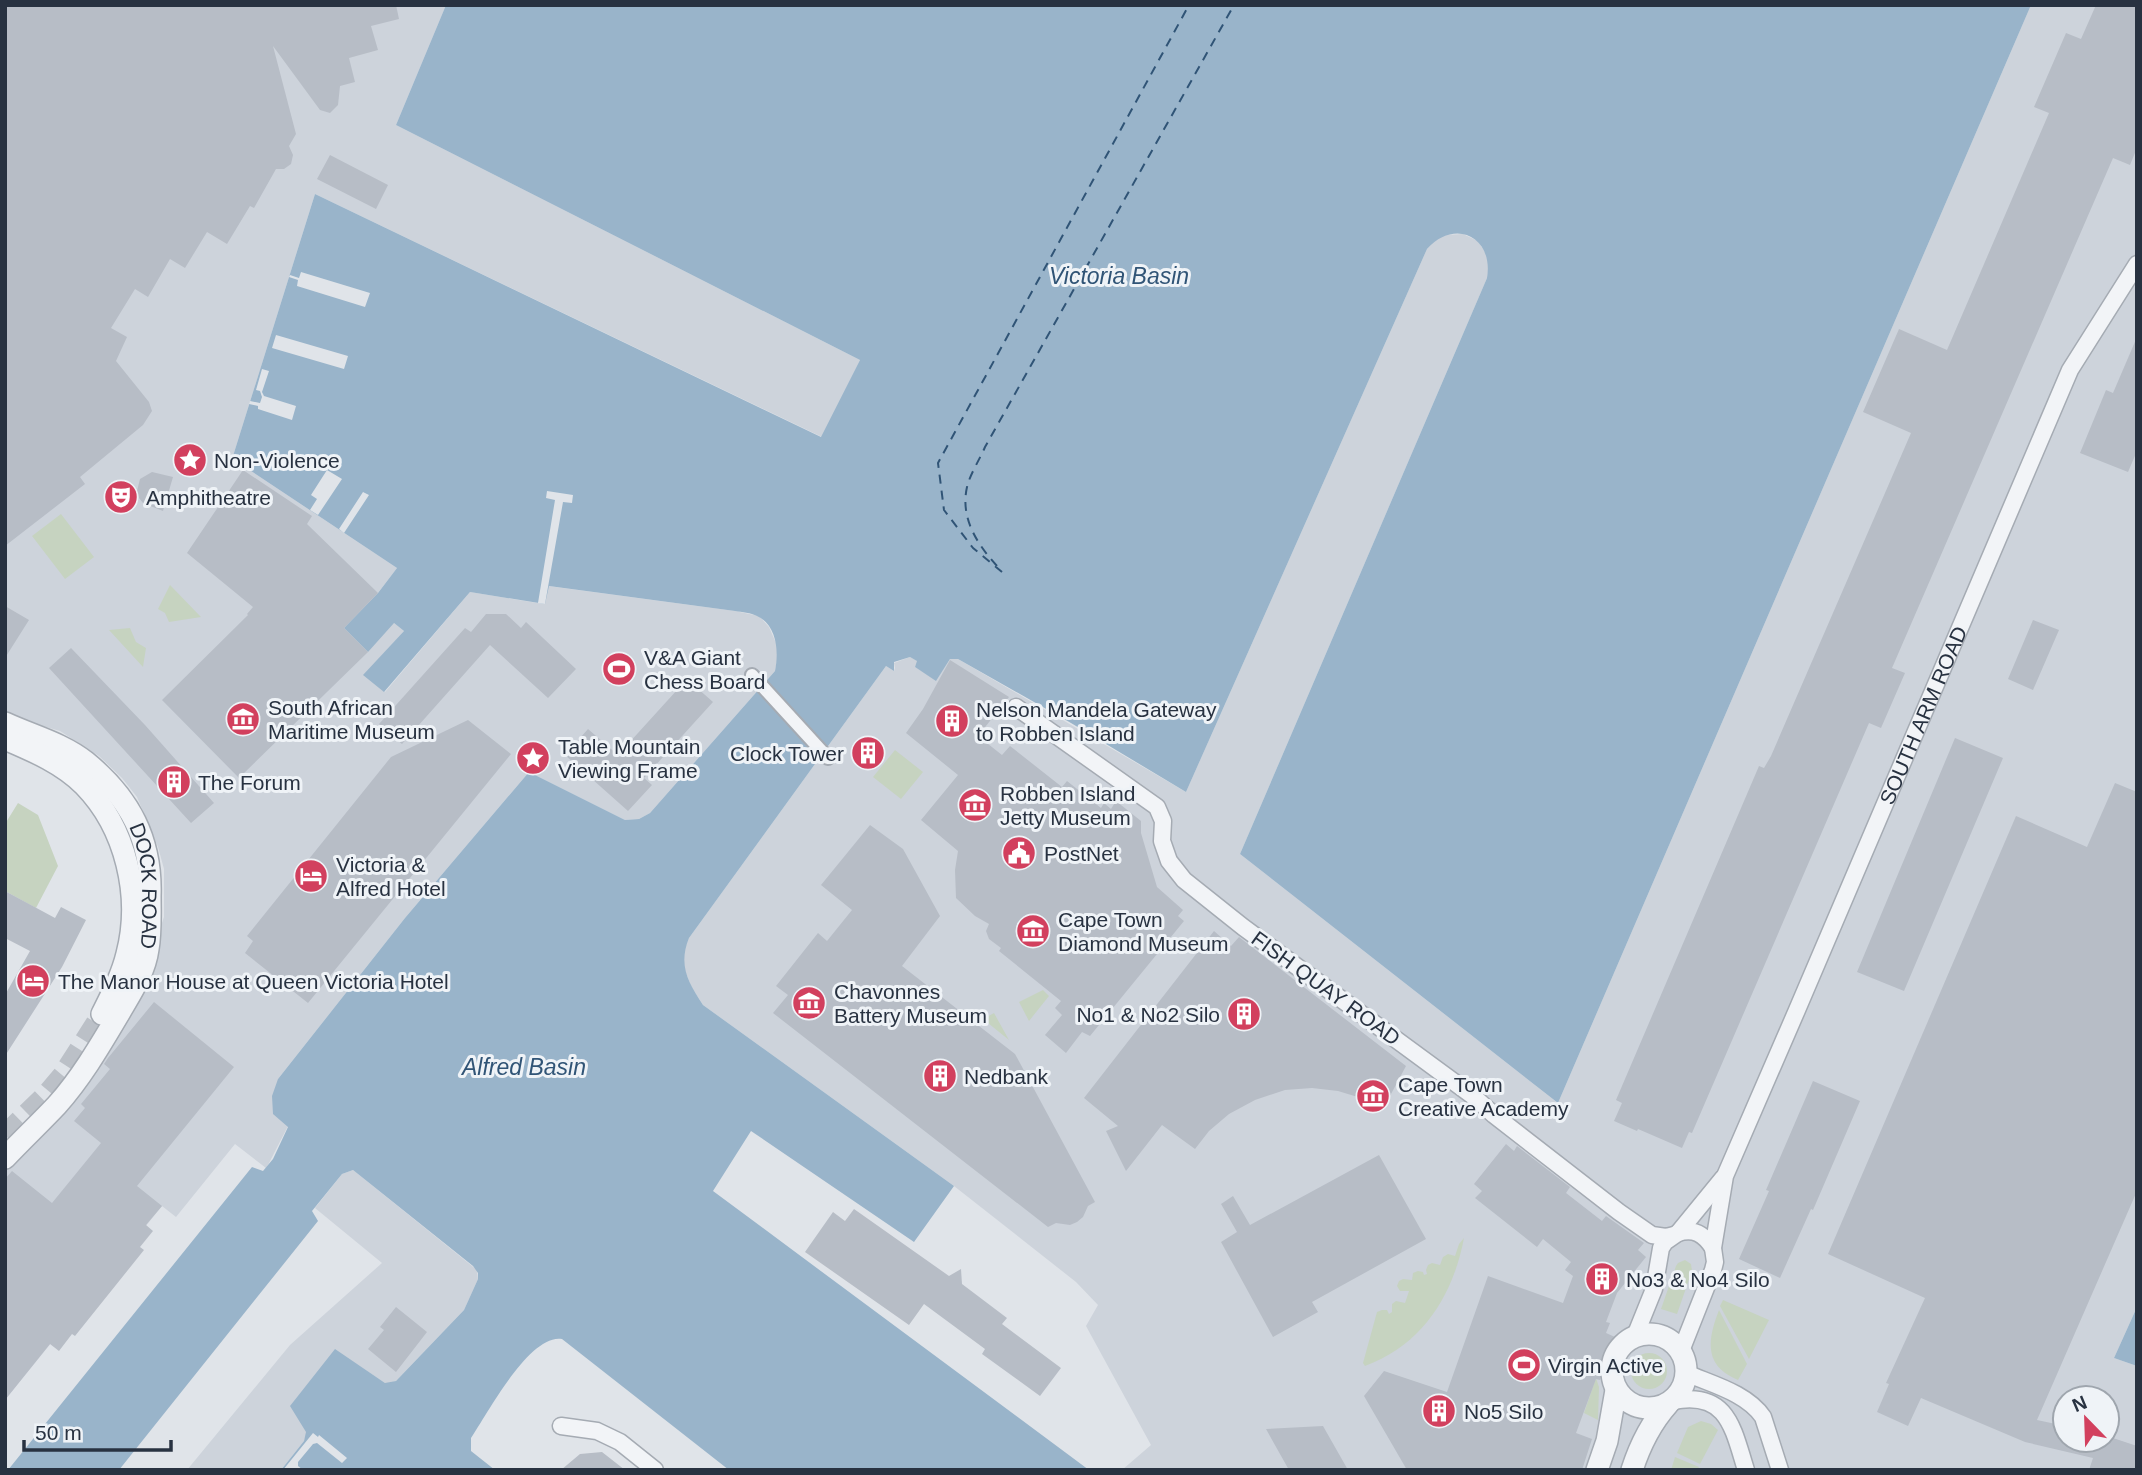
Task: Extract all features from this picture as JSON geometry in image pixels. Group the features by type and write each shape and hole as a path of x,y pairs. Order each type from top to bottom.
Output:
{"street":[{"name":"SOUTH ARM ROAD","path":"1681,1351 1713,1270 1713,1248 1725,1176 2070,370 2137,264"},
{"path":"752,675 828,758"},
{"name":"FISH QUAY ROAD","path":"1016,708 1157,807 1163,821 1163,841 1169,861 1184,880 1223,911 1473,1096 1652,1235 1666,1237 1687,1230 1699,1233 1713,1248"},
{"name":"DOCK ROAD","path":"5,723 60,745 86,762 109,784 132,813 146,845 150,885 149,949 132,992 75,1082 58,1104 5,1158"},
{"name":"DOCK ROAD","path":"5,738 37,753 82,783 112,821 125,851 131,886 131,932 128,953 119,980 102,1014"},
{"name":"SOUTH ARM ROAD","path":"1635,1336 1654,1289 1661,1248 1725,1176"},
{"path":"1632,1470 1638,1451 1655,1418 1670,1402 1683,1386 1686,1373 1681,1351 1661,1336 1652,1334 1635,1336 1626,1342 1613,1359 1612,1380 1616,1390 1624,1400 1635,1407 1656,1408 1670,1402 1695,1399 1724,1413 1731,1423 1746,1470"},
{"path":"1686,1373 1758,1409 1780,1470"},
{"path":"1597,1470 1607,1441 1616,1390"},
{"path":"561,1426 597,1431 620,1442 655,1470"}],"shaded area":[{"path":"5,5 446,5 396,125 860,360 822,437 315,194 233,456 245,467 397,568 378,593 394,623 404,631 364,675 385,692 470,592 544,604 548,586 759,616 769,627 776,643 778,656 775,671 650,813 639,819 625,820 529,772 405,918 278,1079 288,1126 266,1168 235,1144 176,1217 162,1206 5,1400 5,1164 145,973 164,917 164,869 158,847 137,797 122,778 99,756 60,731 5,715"},
{"path":"2031,5 2137,5 2137,1307 2114,1358 2137,1366 2137,1470 1122,1470 1151,1445 1086,1326 1098,1305 1076,1282 954,1186 703,1005 692,988 683,966 684,950 689,938 886,666 894,671 894,663 910,657 918,661 915,667 936,680 950,659 958,659 1186,792 1427,249 1444,235 1463,234 1478,241 1488,257 1487,278 1240,854 1558,1103"},
{"path":"353,1170 477,1270 478,1279 464,1310 396,1381 390,1383 385,1383 335,1350 304,1441 281,1470 187,1470 290,1345 382,1263 315,1208 342,1174"}],"green space":[{"path":"61,514 94,557 65,579 32,536"},
{"path":"170,585 201,617 169,622 165,613 158,609"},
{"path":"130,628 136,642 146,648 143,667 109,630"},
{"path":"895,750 923,772 901,799 873,777"},
{"path":"18,803 38,815 58,866 36,908 5,891 5,824"},
{"path":"1043,990 1049,996 1029,1021 1019,1002"},
{"path":"994,1013 1009,1040 983,1019"},
{"path":"1464,1238 1452,1280 1432,1316 1403,1345 1365,1366 1363,1363 1377,1312 1387,1310 1389,1314 1396,1301 1405,1303 1409,1291 1400,1291 1397,1286 1399,1281 1412,1280 1413,1273 1418,1271 1427,1274 1428,1265 1440,1265 1443,1257 1448,1254 1455,1256"},
{"path":"1685,1260 1691,1264 1692,1271 1677,1314 1661,1309 1676,1266"},
{"path":"1723,1300 1769,1320 1749,1359 1720,1306"},
{"path":"1719,1310 1747,1364 1738,1380 1719,1368 1711,1351 1712,1332"},
{"path":"1649,1353 1661,1359 1667,1371 1661,1383 1649,1389 1637,1383 1631,1371 1637,1359"},
{"path":"1596,1378 1599,1387 1598,1420 1584,1413"},
{"path":"1701,1421 1718,1430 1700,1464 1677,1453 1688,1427"},
{"path":"1675,1457 1699,1467 1697,1470 1671,1470"}],"water":[{"name":"Victoria Basin","path":"446,5 2031,5 1558,1103 1240,854 1487,278 1485,252 1470,236 1460,234 1438,240 1427,249 1186,792 958,659 950,659 936,681 915,667 917,661 910,657 894,662 894,671 886,666 689,938 684,957 686,973 703,1005 954,1186 914,1242 751,1131 713,1191 1089,1470 729,1470 562,1339 550,1341 523,1361 471,1438 471,1451 495,1470 281,1470 304,1441 306,1432 290,1406 335,1349 385,1383 396,1381 464,1310 478,1279 478,1273 473,1266 353,1170 342,1174 312,1211 318,1221 119,1470 8,1470 252,1167 263,1171 273,1159 288,1127 273,1114 272,1096 278,1079 405,918 529,772 625,820 639,819 650,813 775,671 777,656 773,632 764,620 755,615 549,586 545,604 470,592 384,692 363,675 404,631 394,623 368,652 344,628 378,593 397,568 245,467 233,456 315,194 821,437 860,360 396,125"},
{"path":"2137,1307 2137,1366 2114,1358"}],"pier":[{"path":"301,272 370,293 365,307 297,286 298,280 289,277 299,278"},
{"path":"276,335 348,356 344,369 272,348"},
{"path":"262,369 269,371 262,392 264,396 296,406 292,420 249,404 250,401 260,403 262,397 260,391 256,390"},
{"path":"327,470 342,479 318,515 310,510 317,499 311,495"},
{"path":"547,491 573,495 572,503 563,502 545,604 538,603 555,500 546,498"},
{"path":"363,492 369,495 344,533 339,529"},
{"path":"313,1433 347,1458 342,1463 317,1443 313,1444 298,1462 298,1466 303,1470 283,1470"}],"building":[{"path":"5,5 396,5 399,19 371,26 378,50 349,58 355,82 340,86 338,105 330,113 320,110 273,46 296,134 289,146 293,155 291,164 284,169 276,169 254,208 250,206 227,244 207,232 185,268 170,259 148,297 135,289 111,328 127,337 116,361 149,402 152,411 143,425 80,477 85,484 5,546"},
{"path":"2096,5 2137,5 2137,148 2130,165 2113,158 1892,668 1905,673 1881,728 1869,723 1692,1133 1689,1132 1682,1148 1638,1129 1637,1131 1614,1121 1622,1103 1616,1100 1759,766 1764,768 1771,756 1911,433 1863,412 1899,329 1947,350 2049,113 2034,107 2066,33 2081,39"},
{"path":"330,155 388,185 376,209 317,179"},
{"path":"2137,337 2137,451 2128,472 2080,453 2106,390 2113,393"},
{"path":"243,470 312,516 307,524 378,593 344,628 368,652 239,778 162,700 253,607 187,553"},
{"path":"152,472 173,477 163,511 143,503 137,491 140,479"},
{"path":"5,606 29,620 5,658"},
{"path":"486,614 506,614 521,628 526,622 576,669 548,698 490,645 402,744 379,724 465,628 471,632"},
{"path":"2033,620 2059,630 2033,690 2008,679"},
{"path":"71,648 145,725 214,803 191,823 49,668"},
{"path":"950,660 1009,697 978,736 1002,755 1010,746 1062,787 1067,781 1101,808 1104,803 1111,809 1116,801 1141,821 1141,833 1157,887 1183,910 1178,916 1184,921 1090,1036 1082,1032 1066,1053 1045,1035 1062,1015 1055,1008 1061,1001 999,951 1001,948 989,939 986,931 989,924 975,916 956,898 955,870 958,851 921,820 958,775 906,733 923,709"},
{"path":"687,679 713,702 644,778 652,785 628,811 565,755 588,729 618,755"},
{"path":"468,720 511,754 308,1003 245,953 253,941 247,936 391,757"},
{"path":"1955,738 2003,758 1904,991 1857,972"},
{"name":"Clock Tower","path":"868,740 878,743 881,753 878,763 868,766 858,763 855,753 858,743"},
{"path":"2115,783 2137,792 2137,1191 2037,1420 2051,1423 2051,1448 2025,1442 1921,1398 1908,1426 1877,1412 1889,1384 1886,1383 1925,1298 1828,1254 2016,816 2087,847"},
{"name":"Nedbank","path":"870,825 903,849 940,916 902,966 1015,1054 1095,1202 1088,1206 1083,1217 1077,1222 1070,1225 1056,1223 1048,1227 773,1013 788,995 776,986 818,933 827,941 852,910 821,885"},
{"path":"5,891 55,918 61,907 86,920 62,967 5,1056 5,995 30,951 5,938"},
{"name":"No1 & No2 Silo","path":"1214,931 1231,946 1239,937 1406,1066 1383,1109 1338,1091 1312,1088 1285,1090 1255,1100 1229,1114 1209,1131 1195,1149 1162,1125 1126,1171 1106,1131 1118,1126 1084,1098"},
{"path":"154,1002 234,1067 137,1186 162,1206 146,1225 153,1231 140,1247 144,1250 75,1336 72,1334 59,1351 50,1344 5,1400 5,1179 12,1171 52,1203 101,1143 74,1121 85,1108 81,1104 110,1069 104,1064 108,1058"},
{"path":"1813,1081 1860,1101 1780,1278 1739,1259"},
{"name":"No3 & No4 Silo","path":"1506,1144 1514,1151 1517,1146 1570,1187 1566,1193 1602,1221 1606,1216 1644,1243 1638,1250 1646,1257 1617,1293 1606,1322 1610,1323 1606,1333 1615,1337 1600,1380 1596,1379 1576,1433 1592,1439 1582,1470 1407,1470 1364,1396 1384,1371 1447,1392 1488,1276 1563,1303 1573,1276 1565,1270 1571,1262 1543,1239 1537,1247 1475,1198 1482,1191 1474,1184"},
{"path":"1379,1155 1426,1239 1312,1302 1318,1312 1273,1337 1221,1242 1237,1232 1221,1204 1233,1196 1250,1225"},
{"path":"854,1209 949,1276 961,1269 962,1284 1007,1318 1002,1324 1061,1368 1040,1396 982,1354 985,1349 924,1304 909,1325 805,1252 833,1212 845,1221"},
{"path":"396,1307 427,1332 396,1372 368,1349 384,1330 380,1327"},
{"path":"1323,1426 1348,1470 1289,1470 1266,1429"},
{"path":"2121,1441 2137,1446 2137,1470 2089,1470 2093,1458 2076,1454 2121,1454"},
{"path":"602,1452 625,1470 561,1470 580,1454"}],"ferry route":[{"path":"1002,572 973,548 944,510 938,463 1189,5"},
{"path":"997,566 977,540 968,520 965,498 970,477 1234,5"}],"tunnel":[{"path":"5,1135 63,1075 102,1014"}],"place":[{"name":"Non-Violence","path":"190,460"},
{"name":"Amphitheatre","path":"121,497"},
{"name":"V&A Giant Chess Board","path":"619,669"},
{"name":"South African Maritime Museum","path":"243,719"},
{"name":"Nelson Mandela Gateway to Robben Island","path":"952,721"},
{"name":"Clock Tower","path":"868,753"},
{"name":"Table Mountain Viewing Frame","path":"533,758"},
{"name":"The Forum","path":"174,782"},
{"name":"Robben Island Jetty Museum","path":"975,805"},
{"name":"PostNet","path":"1019,853"},
{"name":"Victoria & Alfred Hotel","path":"311,876"},
{"name":"Cape Town Diamond Museum","path":"1033,931"},
{"name":"The Manor House at Queen Victoria Hotel","path":"33,981"},
{"name":"Chavonnes Battery Museum","path":"809,1003"},
{"name":"No1 & No2 Silo","path":"1244,1014"},
{"name":"Nedbank","path":"940,1076"},
{"name":"Cape Town Creative Academy","path":"1373,1096"},
{"name":"No3 & No4 Silo","path":"1602,1279"},
{"name":"Virgin Active","path":"1524,1365"},
{"name":"No5 Silo","path":"1439,1411"}],"water label":[{"name":"Alfred Basin","path":"524,1067"}]}
